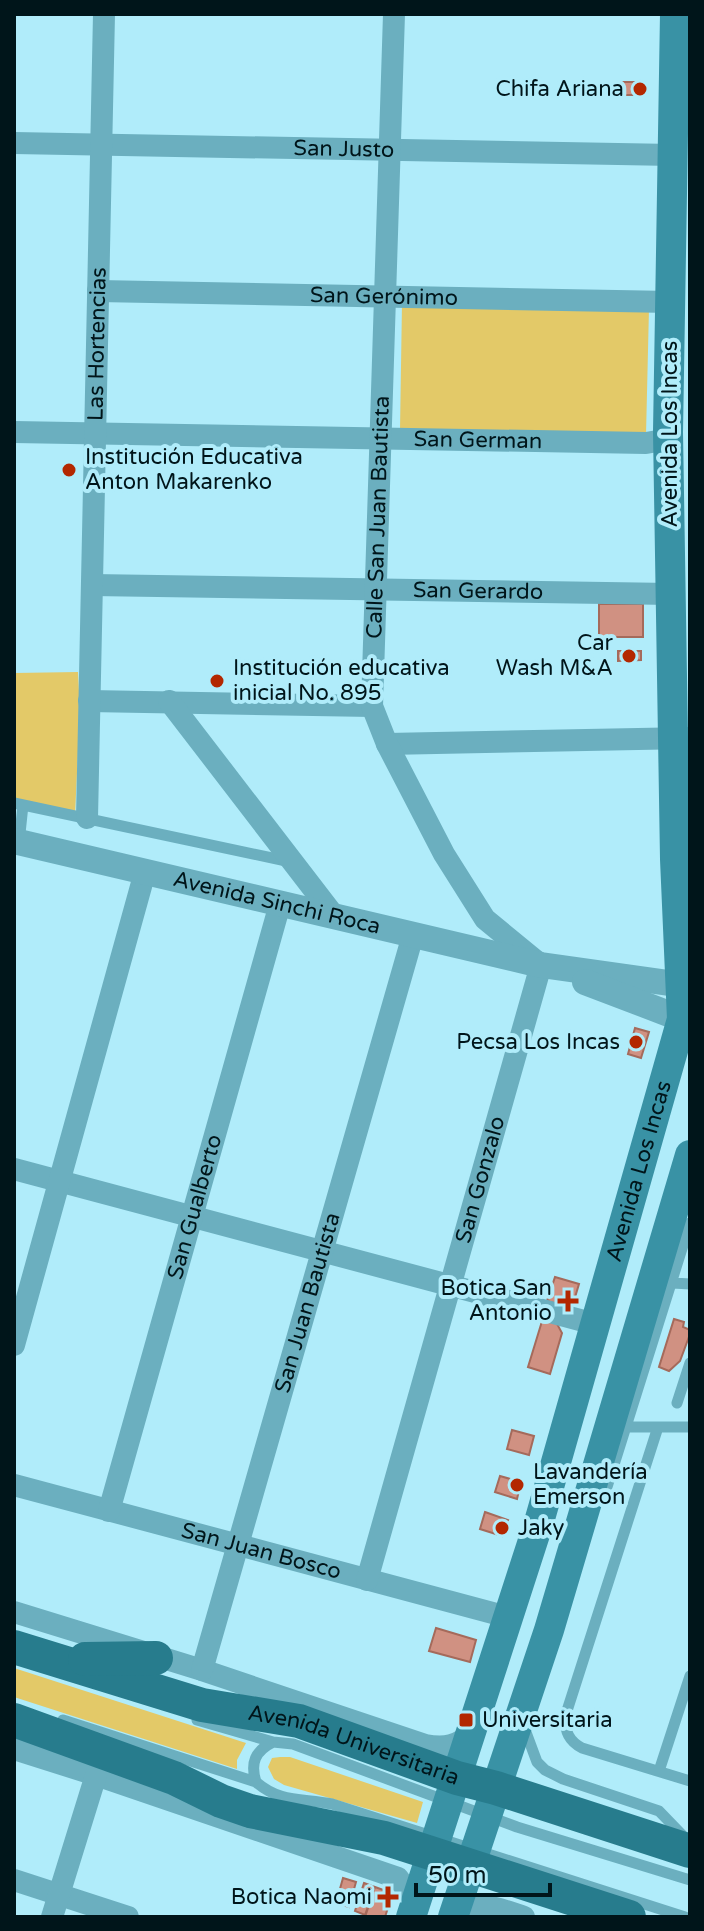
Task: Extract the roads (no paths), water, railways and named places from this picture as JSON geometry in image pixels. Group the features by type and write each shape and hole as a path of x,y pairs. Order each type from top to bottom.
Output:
{"main road":[{"name":"Avenida Los Incas","path":"412,1915 539,1522 686,1019 675,859 682,738 671,594 676,434 670,302 673,155 682,118 675,14"},
{"name":"Avenida Los Incas","path":"455,1917 492,1802 528,1722 578,1534 690,1155"},
{"path":"539,1522 578,1534"},
{"name":"Avenida Universitaria","path":"14,1647 202,1705 299,1721 453,1790 690,1851"},
{"path":"51,1659 156,1658"},
{"path":"34,1722 86,1756 164,1791 182,1805"},
{"path":"34,1722 250,1811 435,1845 629,1917"}],"street":[{"name":"Las Hortencias","path":"87,818 104,14"},
{"name":"Calle San Juan Bautista","path":"394,14 372,706 387,744 444,854 485,919 541,965"},
{"name":"San Justo","path":"14,143 673,155"},
{"name":"San Gerónimo","path":"98,291 670,302"},
{"name":"San German","path":"14,432 646,443 676,434"},
{"name":"San Gerardo","path":"92,585 671,594"},
{"path":"89,701 372,706"},
{"path":"169,701 335,917"},
{"path":"387,744 682,738"},
{"name":"Avenida Sinchi Roca","path":"16,849 145,872 541,965 686,985"},
{"path":"14,1345 145,872"},
{"name":"San Gualberto","path":"109,1511 280,904"},
{"name":"San Juan Bautista","path":"202,1670 413,935"},
{"name":"Avenida Sinchi Roca","path":"541,965 686,1019"},
{"name":"San Gonzalo","path":"367,1580 541,965"},
{"path":"14,1169 595,1324"},
{"name":"San Juan Bosco","path":"14,1485 508,1617"},
{"name":"Avenida Universitaria","path":"14,1612 202,1670 425,1745 451,1746 461,1743 472,1732"},
{"path":"14,1749 398,1878 412,1897 412,1915"},
{"path":"52,1917 96,1775"},
{"path":"14,1880 128,1917"},
{"path":"455,1917 482,1905 524,1917"}],"lane":[{"path":"16,849 19,804 293,863"},
{"path":"603,1499 687,1244 690,1223"},
{"path":"673,1283 690,1284"},
{"path":"677,1403 690,1363"},
{"path":"626,1427 690,1427"},
{"path":"658,1427 565,1717 565,1728 568,1737 582,1748 690,1781"},
{"path":"543,1687 575,1587"},
{"path":"659,1771 690,1676"},
{"path":"184,1716 453,1790"},
{"path":"34,1722 256,1782 268,1793 286,1800 332,1804 435,1845"},
{"path":"528,1722 537,1762 545,1770 659,1811 690,1843"},
{"path":"256,1782 252,1771 254,1758 261,1748 273,1742"},
{"path":"492,1802 690,1880"},
{"path":"473,1858 685,1917"}],"place":[{"name":"Chifa Ariana","path":"640,89"},
{"name":"Institución Educativa Anton Makarenko","path":"69,470"},
{"name":"Car Wash M&A","path":"629,656"},
{"name":"Institución educativa inicial No. 895","path":"217,681"},
{"name":"Pecsa Los Incas","path":"636,1042"},
{"name":"Botica San Antonio","path":"568,1301"},
{"name":"Lavandería Emerson","path":"517,1485"},
{"name":"Jaky","path":"502,1528"},
{"name":"Universitaria","path":"466,1720"},
{"name":"Botica Naomi","path":"388,1897"}]}
